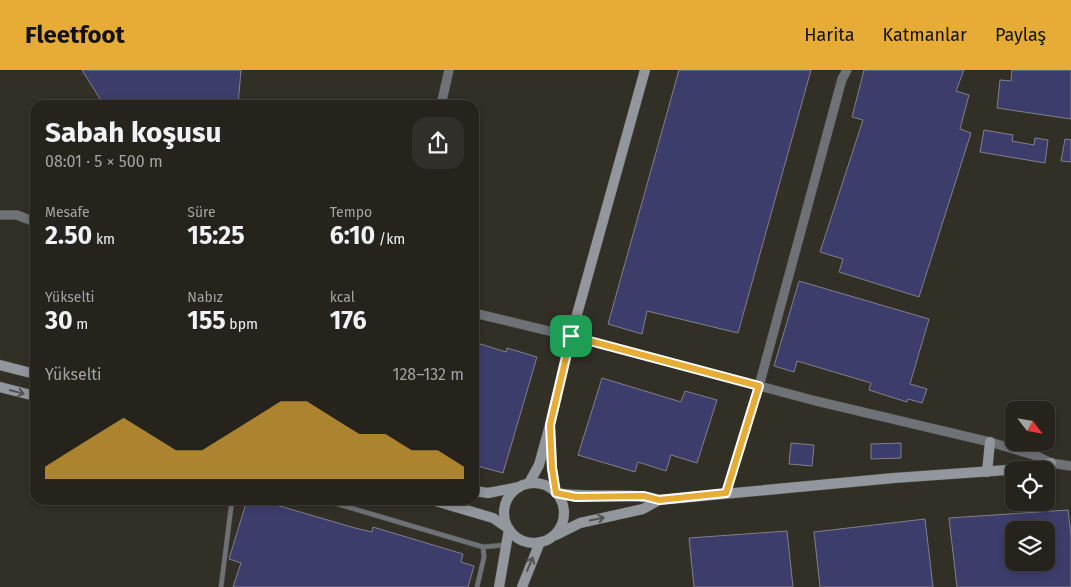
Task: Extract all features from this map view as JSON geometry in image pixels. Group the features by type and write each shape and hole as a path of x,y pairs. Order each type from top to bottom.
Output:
{"street":[{"path":"441,100 449,70"},
{"path":"499,587 509,530 504,511 506,501 512,493 525,485 539,466 571,336 645,70"},
{"path":"726,493 759,386 842,79 847,70"},
{"path":"0,214 17,215 30,220"},
{"path":"479,314 571,336 759,386 990,442 1037,456 1046,461"},
{"path":"0,365 30,373"},
{"path":"0,387 30,395"},
{"path":"550,425 552,468 556,493"},
{"path":"987,472 990,442"},
{"path":"1055,464 1071,466"},
{"path":"556,493 576,497 644,496 659,500 1005,471"},
{"path":"479,492 488,493 525,485 539,484 548,487 562,501 564,511 563,521 559,530 552,537"},
{"path":"449,505 493,518 515,537 524,542 540,542 580,523 643,509 659,500"},
{"path":"522,587 540,542"}],"lane":[{"path":"221,587 231,505"},
{"path":"341,505 483,547 506,545"},
{"path":"477,587 484,556 483,547"}],"building":[{"path":"82,70 241,70 238,100 101,100"},
{"path":"679,70 811,70 738,333 647,311 642,334 608,324"},
{"path":"864,70 964,70 956,91 969,95 960,129 971,133 919,297 839,272 843,259 820,252 863,120 852,117"},
{"path":"1012,70 1071,70 1071,119 997,108 1000,80 1011,81"},
{"path":"984,130 1013,135 1012,141 1034,145 1035,138 1048,140 1045,163 980,152"},
{"path":"1065,139 1071,140 1071,162 1061,161"},
{"path":"799,281 929,319 910,384 927,389 922,403 908,399 907,402 869,390 871,383 797,361 794,372 774,366"},
{"path":"479,344 506,352 507,348 537,357 503,473 479,466"},
{"path":"602,378 681,402 685,391 717,400 697,463 671,455 666,471 638,462 635,472 578,455"},
{"path":"791,443 814,445 812,466 789,464"},
{"path":"901,443 901,458 871,459 871,444"},
{"path":"245,505 276,505 372,532 373,527 463,554 461,562 474,566 468,587 233,587 241,563 229,559"},
{"path":"1068,510 1071,535 1071,587 957,587 949,518"},
{"path":"925,519 933,587 820,587 814,532"},
{"path":"787,531 793,587 694,587 689,538"}],"route":[{"path":"571,336 759,386 726,493 659,500 644,496 576,497 556,493 552,468 550,425 571,336"}]}
